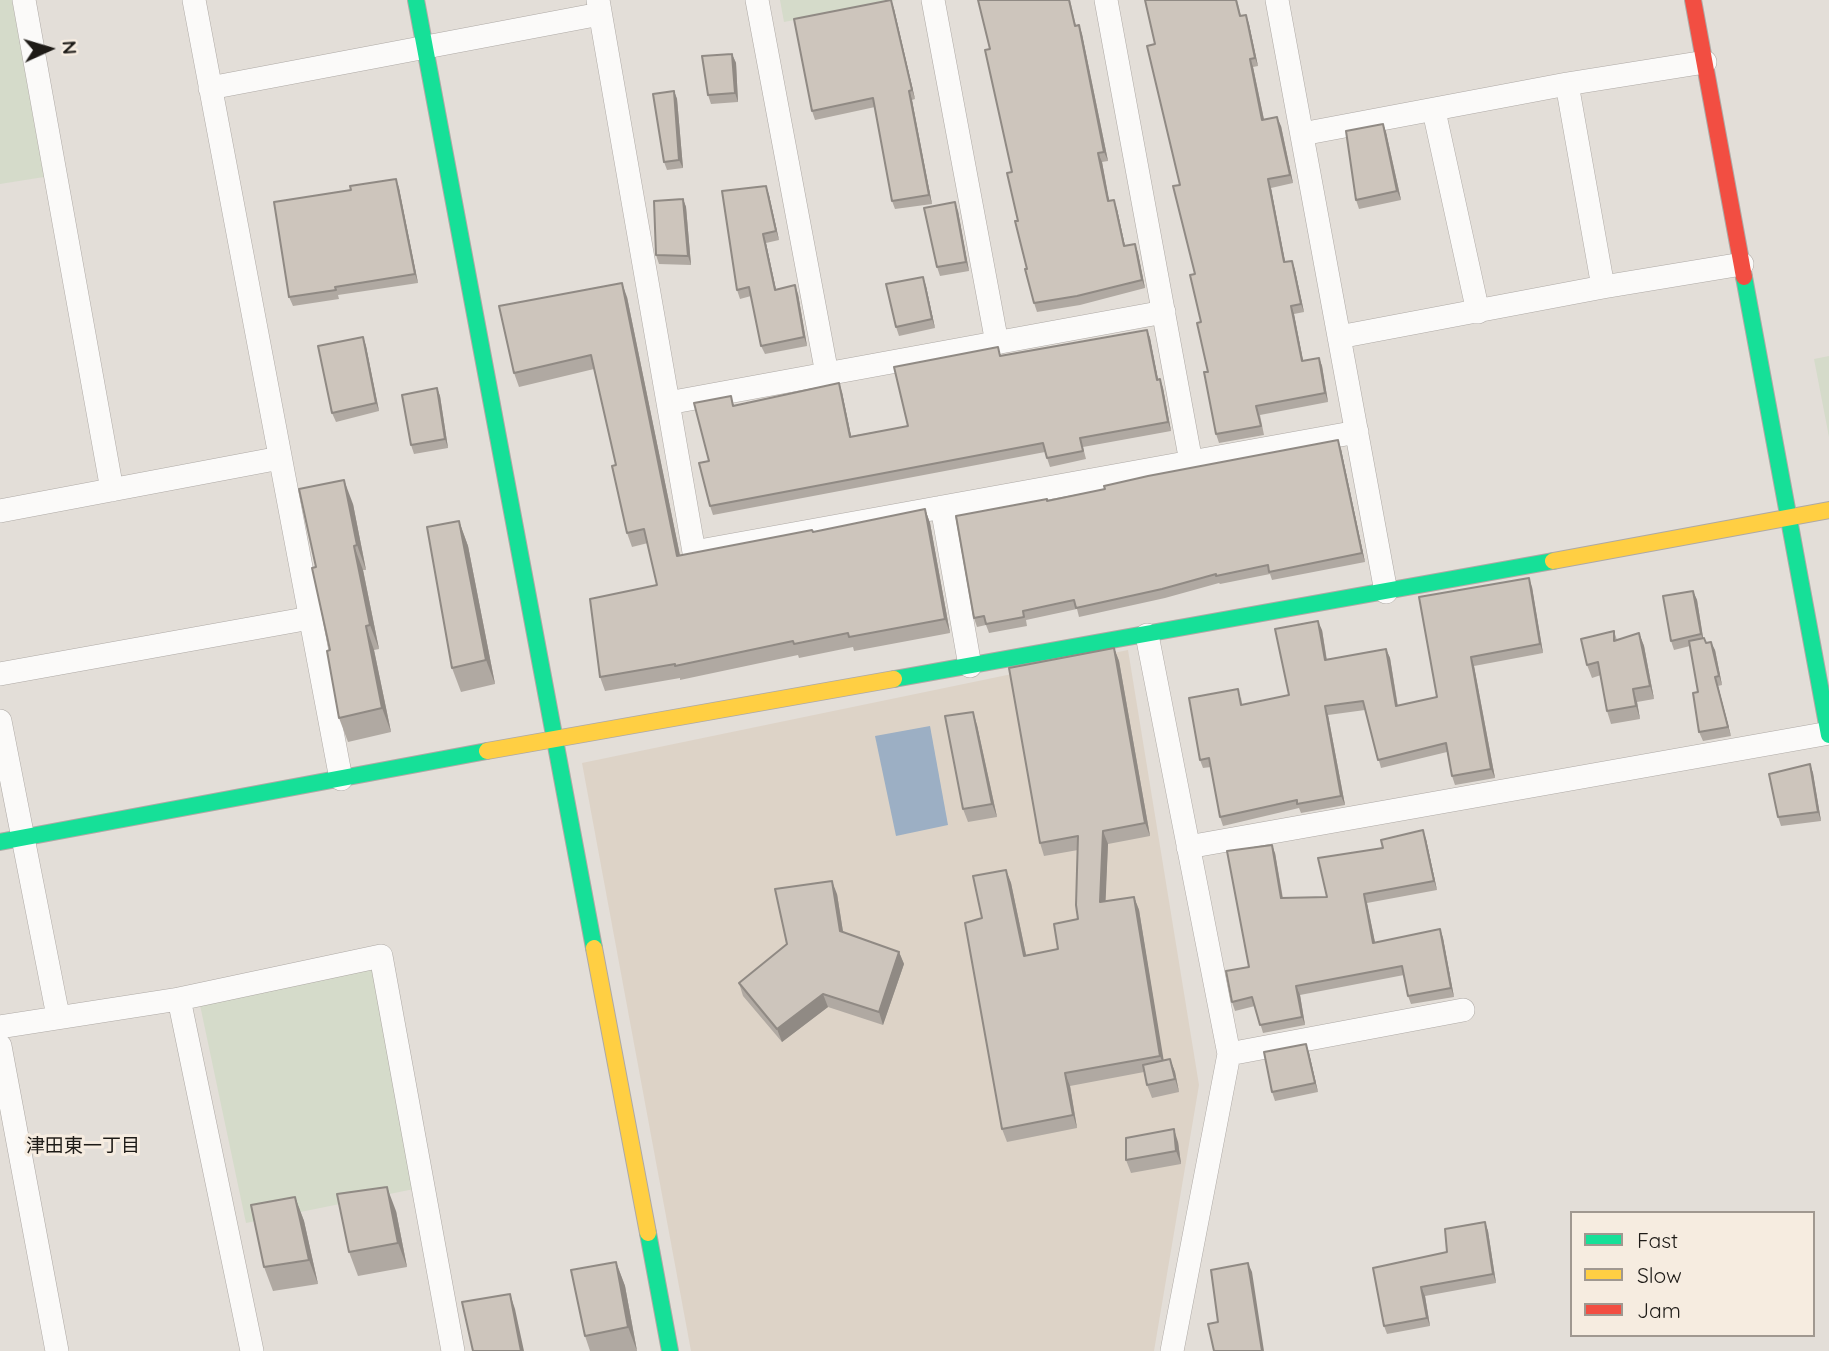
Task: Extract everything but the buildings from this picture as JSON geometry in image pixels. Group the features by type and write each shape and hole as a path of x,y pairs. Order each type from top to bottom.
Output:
{"street":[{"path":"24,0 112,490"},
{"path":"194,0 341,779"},
{"path":"416,0 670,1351"},
{"path":"757,0 827,374"},
{"path":"933,0 997,343"},
{"path":"1106,0 1191,462"},
{"path":"1277,0 1386,592"},
{"path":"1188,847 1829,734 1693,0"},
{"path":"210,88 425,47 599,7 694,552 1357,432"},
{"path":"1302,134 1567,84 1705,62"},
{"path":"1567,84 1603,287"},
{"path":"1434,111 1478,312"},
{"path":"1339,337 1603,287 1742,264"},
{"path":"668,402 1164,312"},
{"path":"0,511 280,458"},
{"path":"942,507 970,666"},
{"path":"0,842 554,739 1147,635 1829,510"},
{"path":"0,674 310,618"},
{"path":"1147,635 1229,1054 1172,1351"},
{"path":"0,721 58,1016"},
{"path":"0,1027 179,999 381,956 453,1351"},
{"path":"179,999 252,1351"},
{"path":"1229,1054 1463,1010"},
{"path":"0,1046 57,1351"}],"shaded area":[{"path":"1128,650 1199,1085 1154,1351 691,1351 582,763"}],"green space":[{"path":"0,0 12,0 44,177 0,184"},
{"path":"780,0 896,0 784,22"},
{"path":"1829,356 1829,437 1814,359"},
{"path":"373,968 414,1189 246,1223 200,1005"}],"water":[{"path":"930,726 948,825 896,836 875,736"}],"traffic: fast":[{"path":"416,0 594,948"},
{"path":"1744,277 1829,735"},
{"path":"894,679 1553,561"},
{"path":"0,842 487,751"},
{"path":"648,1233 670,1351"}],"traffic: slow":[{"path":"1553,561 1829,510"},
{"path":"487,751 894,679"},
{"path":"594,948 648,1233"}],"traffic: jam":[{"path":"1693,0 1744,277"}],"district":[{"name":"津田東一丁目","path":"83,1146"}]}
